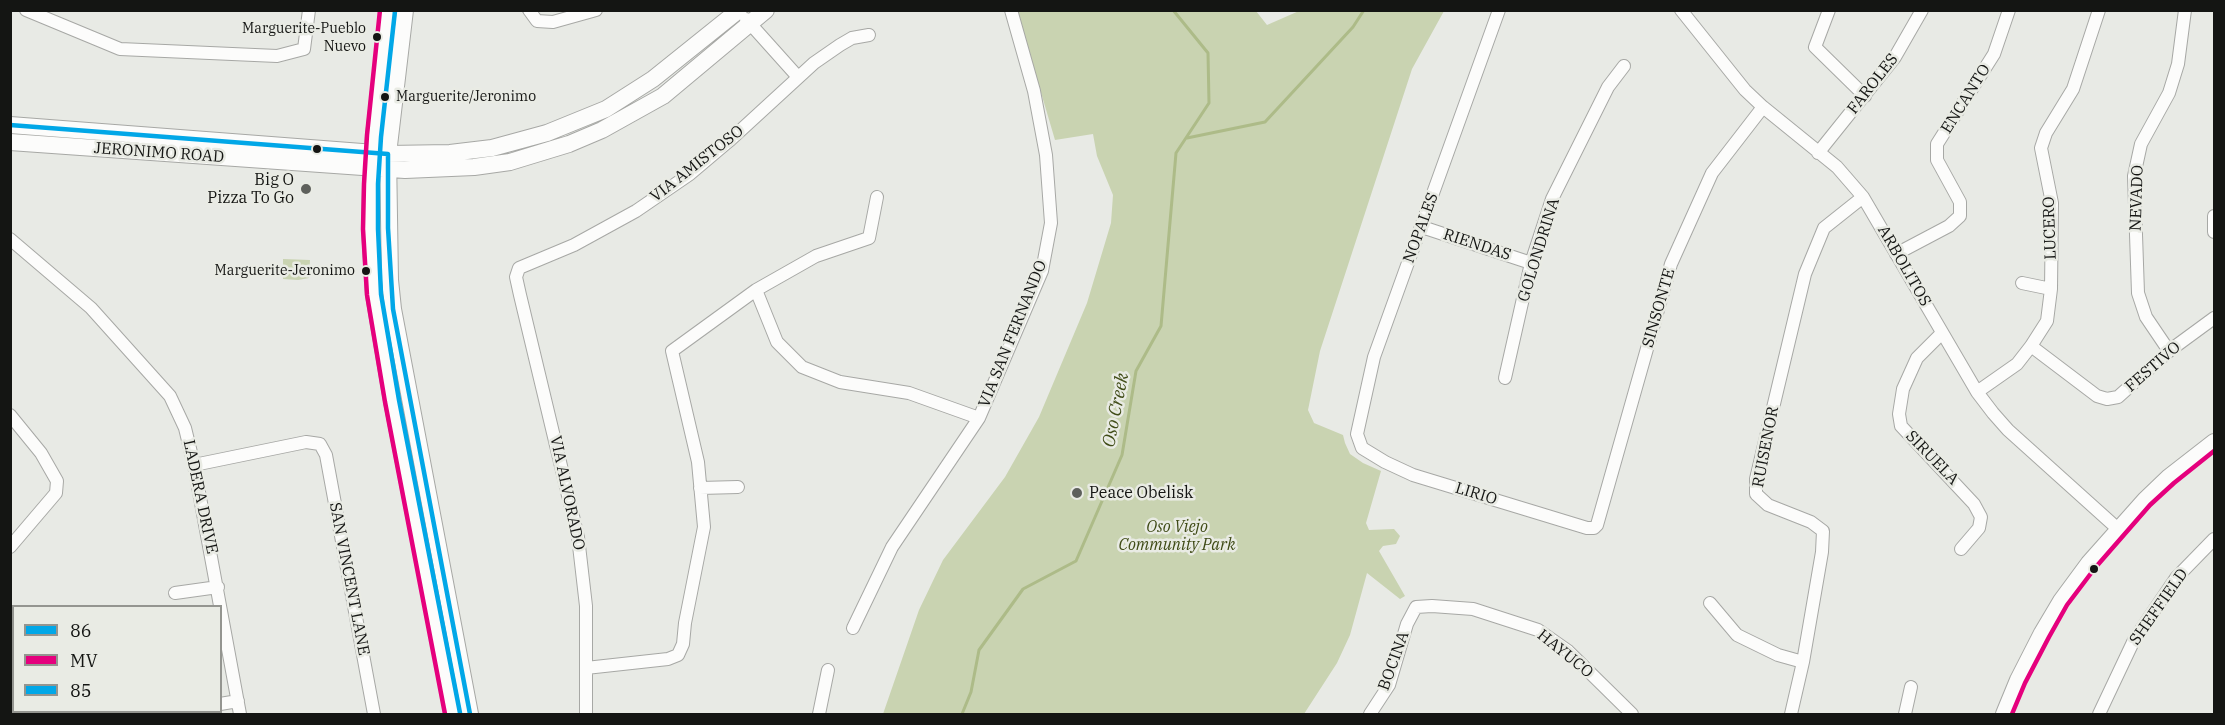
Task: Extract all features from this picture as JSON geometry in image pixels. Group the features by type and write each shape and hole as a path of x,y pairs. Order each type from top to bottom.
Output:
{"main road":[{"path":"388,10 380,161 388,228 393,309 470,714"},
{"path":"405,10 370,229 379,328 453,714"},
{"name":"JERONIMO ROAD","path":"10,142 380,161 492,148 547,133 606,109 653,79 743,15 766,10"},
{"name":"JERONIMO ROAD","path":"10,125 380,161"},
{"path":"2004,714 2026,664 2052,616 2082,572 2118,529 2169,477 2214,442"}],"street":[{"path":"26,10 120,50 277,56 304,49 309,10"},
{"path":"529,10 537,21 553,22 596,10"},
{"name":"VIA SAN FERNANDO","path":"853,628 892,547 979,418 1042,271 1051,223 1046,155 1035,91 1011,10"},
{"name":"NOPALES","path":"1362,448 1357,434 1374,357 1499,10"},
{"name":"ARBOLITOS","path":"1681,10 1745,90 1837,167 1863,198 1977,392 2008,430 2118,529"},
{"path":"1829,10 1815,47 1865,96"},
{"name":"FAROLES","path":"1818,153 1895,57 1922,10"},
{"name":"ENCANTO","path":"1896,254 1949,226 1960,216 1960,202 1937,160 1937,144 1994,54 2009,10"},
{"name":"LUCERO","path":"1977,392 2017,364 2047,321 2051,289 2052,203 2041,148 2046,133 2073,89 2099,10"},
{"name":"NEVADO","path":"2169,351 2146,317 2138,293 2134,176 2141,144 2169,93 2178,64 2185,10"},
{"path":"743,15 798,77"},
{"name":"VIA AMISTOSO","path":"516,276 519,268 574,245 636,211 690,174 798,77 840,45 869,34"},
{"name":"GOLONDRINA","path":"1505,378 1531,263 1552,198 1608,87 1624,66"},
{"name":"SINSONTE","path":"1594,528 1600,516 1671,264 1712,173 1763,107"},
{"path":"586,668 668,659 678,655 683,644 704,527 698,462 672,351 756,290 816,256 869,238 877,197"},
{"name":"RUISENOR","path":"1791,714 1803,662 1822,552 1823,531 1811,522 1768,505 1756,494 1756,479 1805,274 1824,228 1863,198"},
{"path":"2214,216 2214,232"},
{"name":"RIENDAS","path":"1422,227 1531,263"},
{"name":"LADERA DRIVE","path":"10,239 91,308 170,396 185,428 221,605"},
{"name":"VIA ALVORADO","path":"516,276 578,537 586,606 586,714"},
{"path":"2022,283 2051,289"},
{"path":"756,290 777,342 802,367 840,382 909,393 979,418"},
{"name":"FESTIVO","path":"2031,346 2097,396 2107,399 2118,397 2169,351 2214,318"},
{"name":"SIRUELA","path":"1942,333 1917,358 1903,389 1899,414 1901,426 1974,504 1981,517 1978,528 1961,549"},
{"path":"10,415 40,453 57,481 56,493 10,547"},
{"name":"SAN VINCENT LANE","path":"194,465 306,442 320,444 326,455 374,714"},
{"name":"LIRIO","path":"1362,448 1413,475 1587,528 1594,528"},
{"path":"700,488 738,487"},
{"name":"SHEFFIELD","path":"2099,714 2134,640 2175,578 2214,538"},
{"path":"175,593 218,587"},
{"path":"1710,603 1737,635 1778,655 1803,662"},
{"name":"BOCINA","path":"1370,714 1389,685 1407,624 1416,607"},
{"name":"HAYUCO","path":"1416,607 1473,609 1538,630 1568,651 1632,714"},
{"name":"LADERA DRIVE","path":"222,610 240,714"},
{"path":"819,714 828,670"},
{"path":"1905,714 1911,687"},
{"path":"222,704 238,701"}],"green space":[{"name":"Oso Viejo Community Park","path":"1017,11 1256,11 1267,25 1299,11 1444,11 1412,69 1320,351 1308,410 1314,423 1343,435 1350,454 1381,471 1366,523 1369,530 1394,529 1400,536 1396,544 1383,546 1379,551 1405,596 1400,599 1367,573 1350,635 1337,663 1304,714 883,714 919,610 943,560 1005,477 1039,417 1087,303 1111,223 1113,195 1097,156 1093,134 1055,140"},
{"path":"283,259 310,260 309,278 283,279"}],"waterway":[{"name":"Oso Creek","path":"962,714 971,692 979,650 1023,589 1076,561 1122,455 1136,371 1161,326 1176,153 1209,103 1208,53 1173,10"},
{"path":"1187,138 1265,122 1353,27 1364,10"}],"transit line":[{"name":"MV","path":"380,10 364,184 363,229 367,295 385,402 445,714"},
{"name":"85","path":"395,11 378,184 381,294 399,400 460,713"},
{"name":"86","path":"10,125 388,154 388,228 393,309 470,714"},
{"name":"MV","path":"2012,714 2025,683 2067,605 2095,568 2150,505 2214,451"}],"place":[{"name":"Marguerite-Pueblo Nuevo","path":"377,37"},
{"name":"Marguerite/Jeronimo","path":"385,97"},
{"name":"Big O Pizza To Go","path":"306,189"},
{"name":"Marguerite-Jeronimo","path":"366,271"},
{"name":"Peace Obelisk","path":"1077,493"}]}
